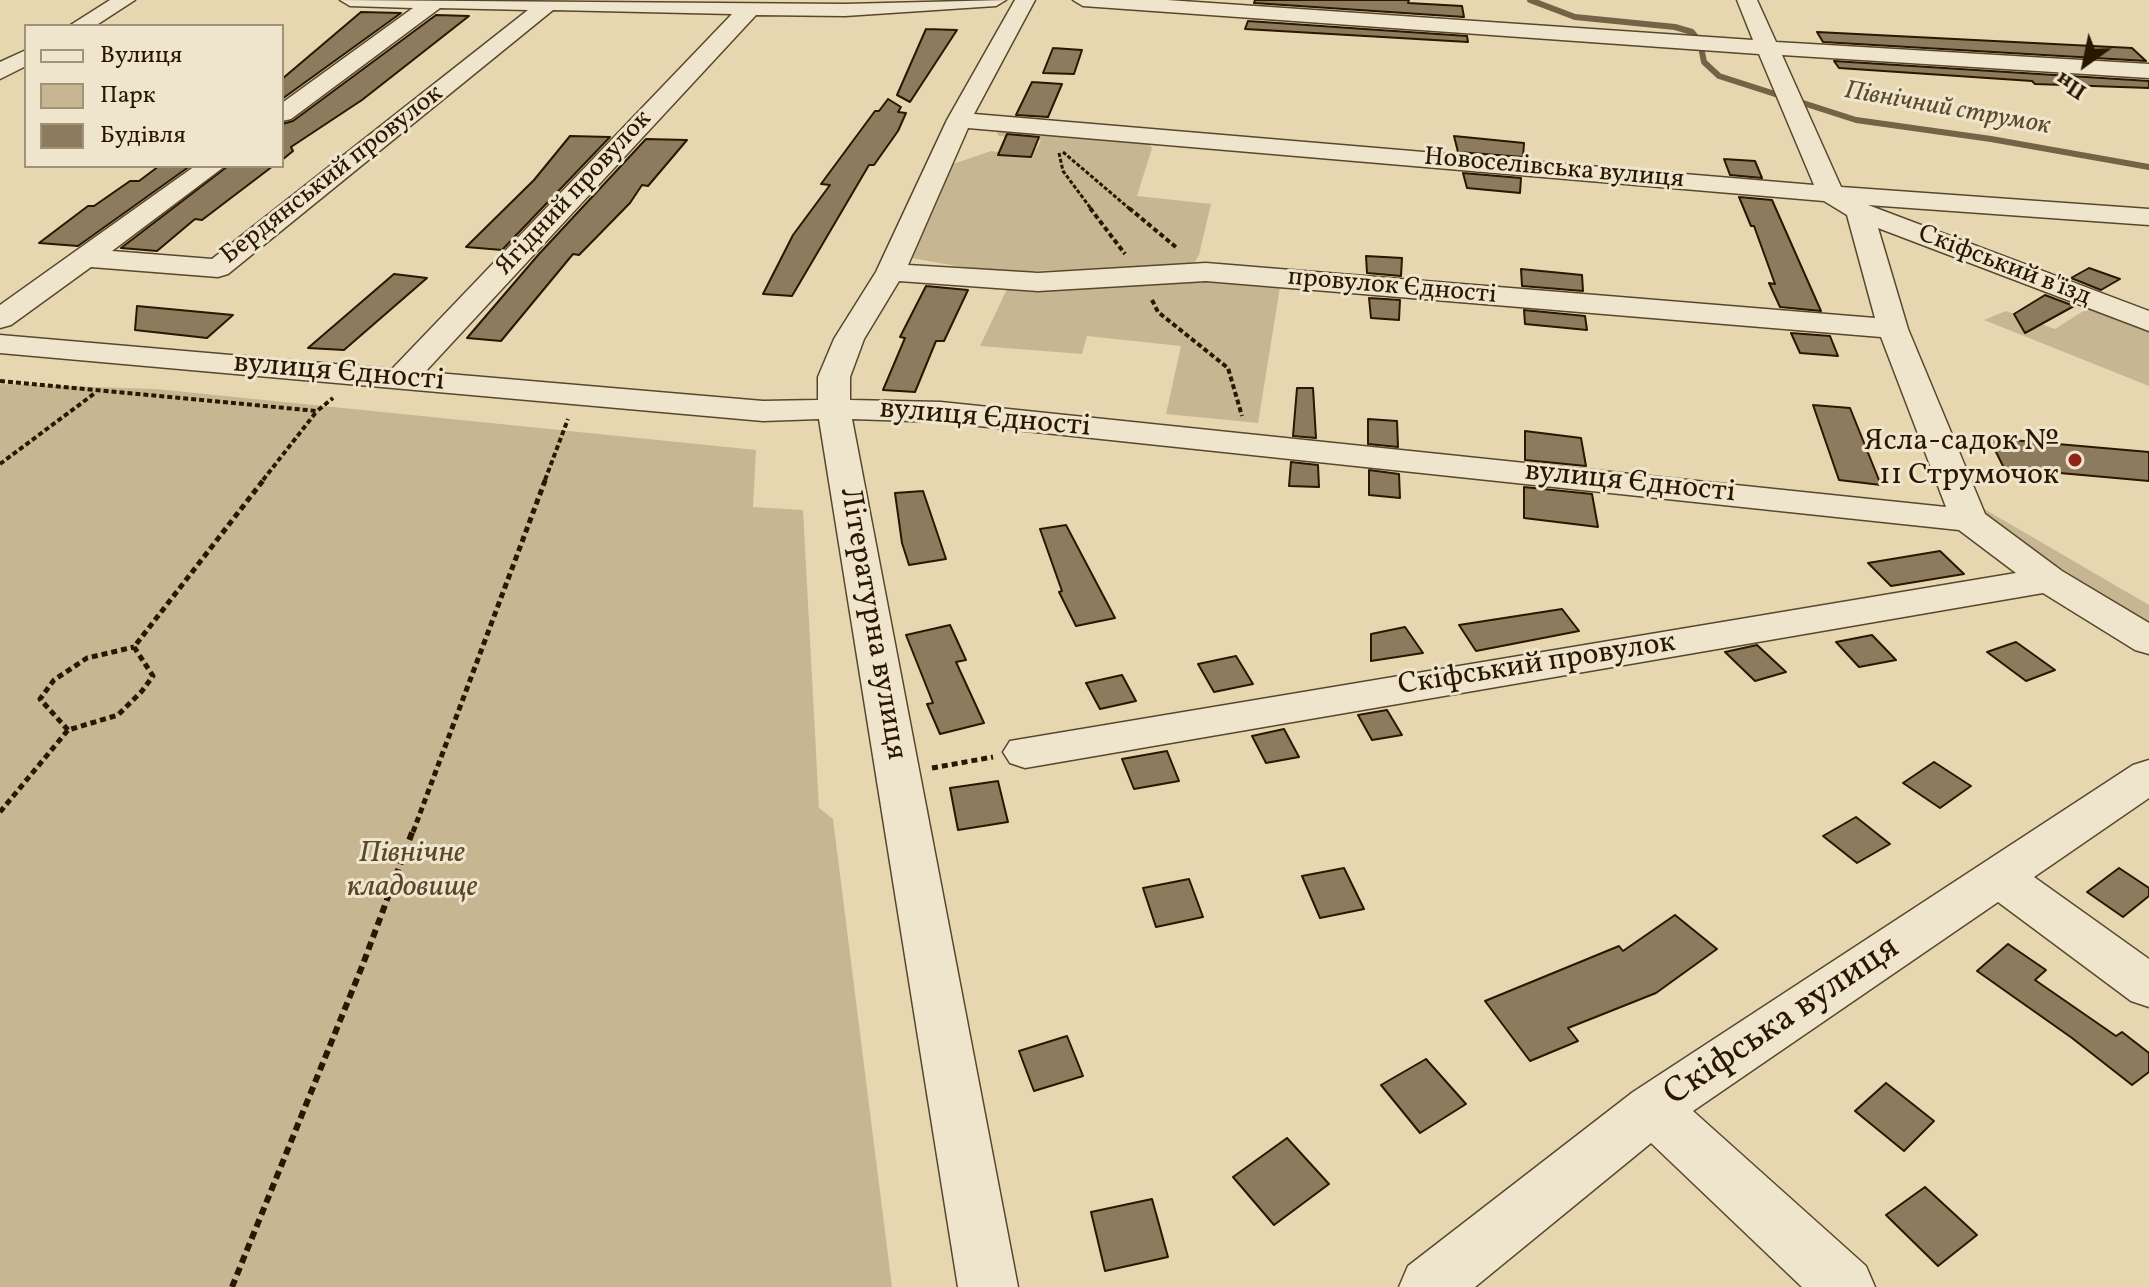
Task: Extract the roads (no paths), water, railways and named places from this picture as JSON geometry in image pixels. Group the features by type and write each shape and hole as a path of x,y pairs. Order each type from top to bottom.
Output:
{"street":[{"path":"83,24 125,0"},
{"path":"350,0 750,8 904,8 996,0"},
{"name":"Літературна вулиця","path":"988,1287 834,409 834,377 849,339 890,272 959,120 1025,0"},
{"path":"1083,0 1236,5 1522,33 2149,71"},
{"path":"1747,0 1831,194"},
{"path":"284,113 436,1"},
{"name":"Бердянський провулок","path":"87,258 218,268 551,2"},
{"name":"Ягідний провулок","path":"400,379 750,8"},
{"path":"0,72 24,58"},
{"name":"Новоселівська вулиця","path":"959,120 1831,194 2149,217"},
{"path":"0,319 209,168"},
{"name":"Скіфський в'їзд","path":"1831,194 1859,211 2149,322"},
{"path":"1859,211 1893,329 1969,520 2049,580 2149,641"},
{"name":"провулок Єдності","path":"890,272 1038,282 1206,272 1893,329"},
{"name":"вулиця Єдності","path":"0,344 763,411 941,412 1969,520"},
{"name":"Скіфський провулок","path":"1025,752 2049,580"},
{"name":"Скіфська вулиця","path":"1429,1287 1652,1109 2149,776"},
{"path":"2000,878 2149,986"},
{"path":"1652,1109 1845,1287"}],"waterway":[{"name":"Північний струмок","path":"1530,0 1575,17 1675,27 1692,32 1700,42 1704,62 1719,76 1856,120 1991,139 2149,167"}],"place":[{"name":"Ясла-садок № 11 Струмочок","path":"2075,460"}],"park label":[{"name":"Північне кладовище","path":"412,872"}]}
